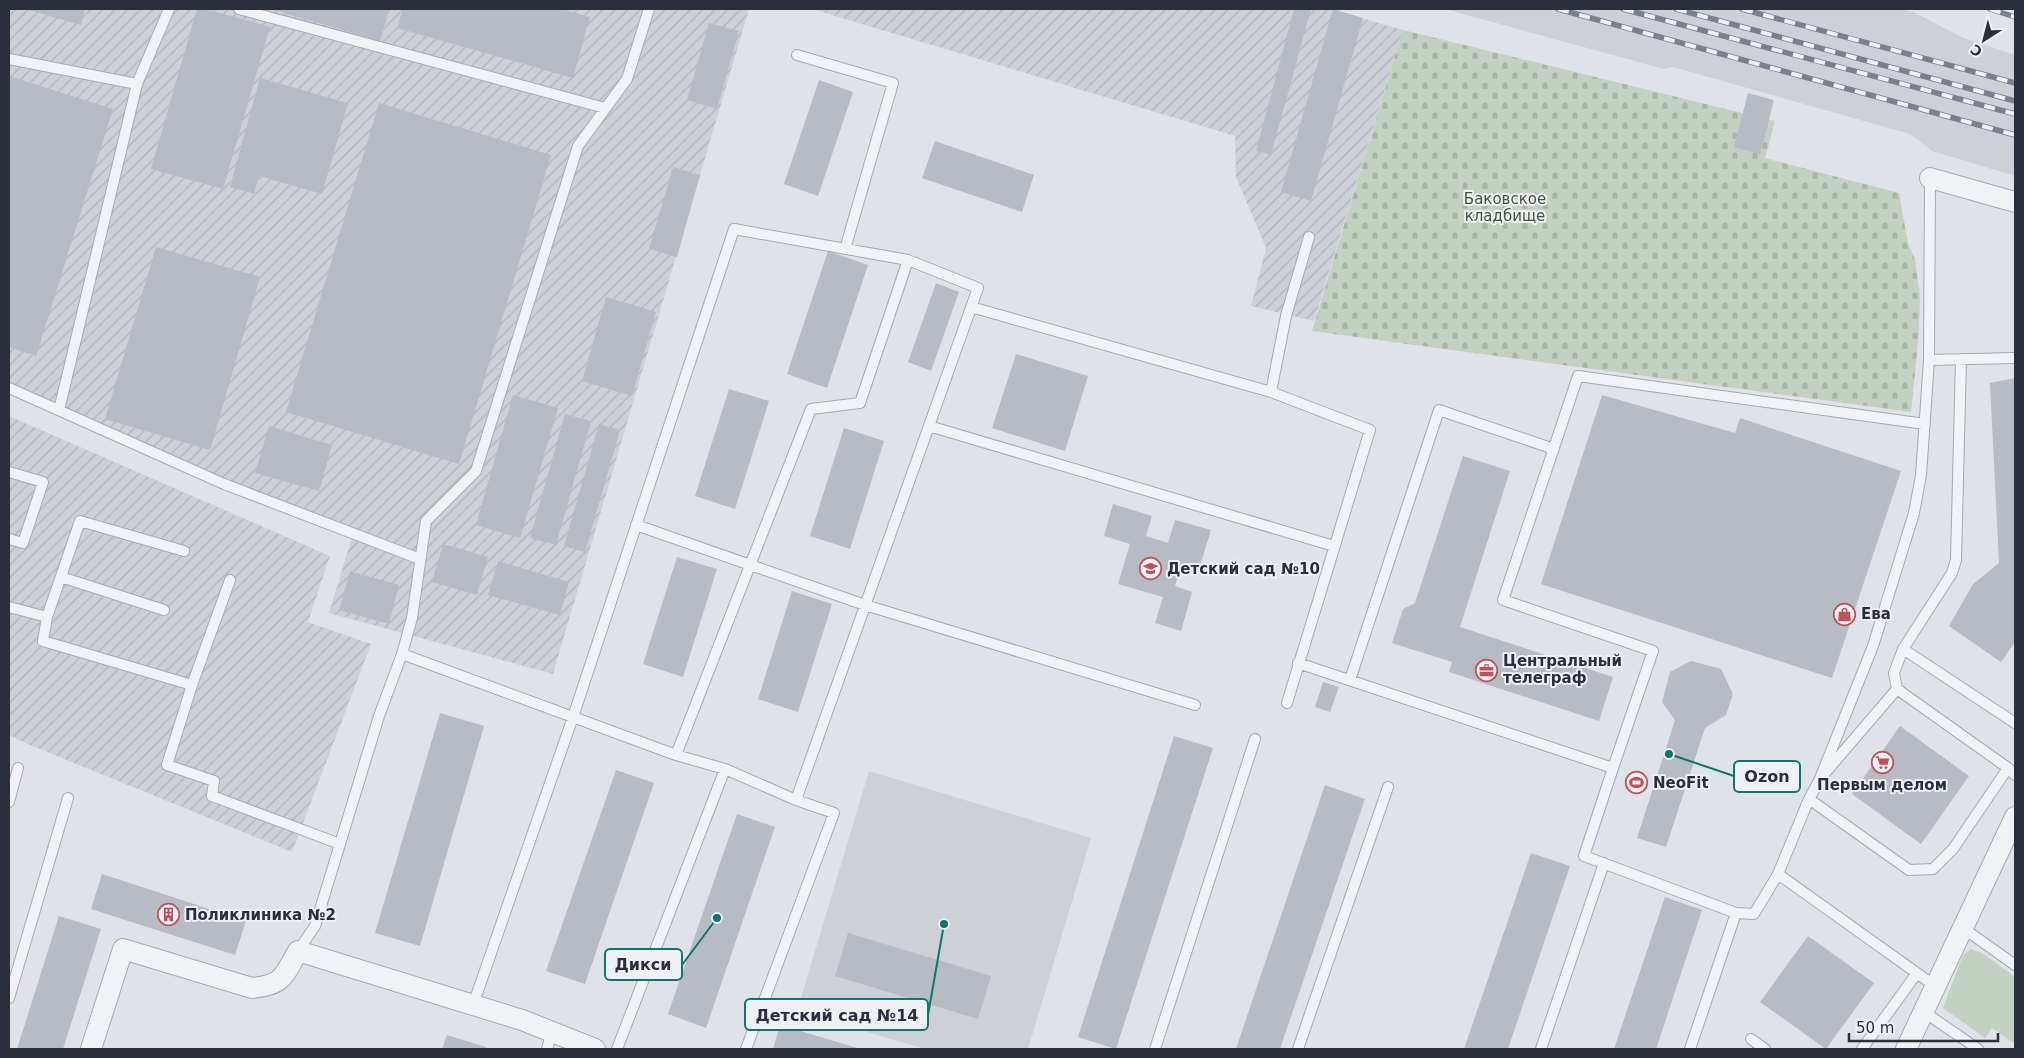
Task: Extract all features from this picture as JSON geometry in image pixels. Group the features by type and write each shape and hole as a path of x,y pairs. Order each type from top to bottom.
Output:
{"street":[{"path":"1930,178 2015,202"},
{"path":"1906,1049 2015,817"},
{"path":"91,1049 123,949 252,988 271,986 278,981 284,976 298,951 522,1020 549,1041 595,1049"}],"lane":[{"path":"59,410 137,84 170,9"},
{"path":"239,9 605,108"},
{"path":"298,951 315,926 379,716 402,654 412,618 426,521 476,472 578,146 627,79 649,9"},
{"path":"797,55 893,83 845,249"},
{"path":"9,59 137,84"},
{"path":"1925,424 1578,376 1503,600 1653,651 1584,856 1736,913 1754,914 1778,874 1809,799 1819,781 1873,646 1914,513 1921,475 1925,424 1929,360 1930,178"},
{"path":"473,1005 573,717 734,230 908,260 978,288 796,800"},
{"path":"1270,392 1286,316 1308,237"},
{"path":"676,755 811,409 860,403 908,260"},
{"path":"971,307 1270,392 1370,430 1287,703"},
{"path":"1929,360 2015,358"},
{"path":"1809,799 1909,870 1933,870 1953,849 2012,771 1897,689 1894,673 1903,649 1952,572 1956,560 1961,359"},
{"path":"9,388 224,484 420,559"},
{"path":"1350,680 1439,410 1554,449"},
{"path":"929,426 1334,546"},
{"path":"9,472 43,482 23,543 9,539"},
{"path":"184,551 80,521 47,617 43,641 192,684"},
{"path":"636,525 865,605 1195,705"},
{"path":"61,577 164,610"},
{"path":"230,580 192,684 167,765 214,781 212,796 340,844"},
{"path":"9,607 47,617"},
{"path":"1903,649 2015,723"},
{"path":"402,654 676,755 725,769 796,800 834,813 746,1049"},
{"path":"1298,663 1613,768"},
{"path":"1819,781 1897,689"},
{"path":"1155,1049 1255,740"},
{"path":"9,802 18,768"},
{"path":"617,1049 725,769"},
{"path":"1298,1049 1388,787"},
{"path":"9,998 68,798"},
{"path":"1541,1049 1604,863"},
{"path":"1778,874 1935,986"},
{"path":"1690,1049 1736,913"},
{"path":"1963,928 2015,965"},
{"path":"1862,1049 1916,972"},
{"path":"1924,1012 1978,1049"},
{"path":"1751,1040 1765,1049"}],"shaded area":[{"path":"9,9 749,9 553,674 329,613 352,537 9,394"},
{"path":"812,9 1331,9 1403,30 1314,321 1251,306 1266,248 1236,177 1235,136"},
{"path":"1445,9 1900,9 1913,12 1964,38 2015,55 2015,176 1932,151 1910,134 1673,67 1664,69"},
{"path":"9,416 330,556 308,622 371,644 292,852 9,735"},
{"path":"869,771 1091,838 1028,1049 925,1049 797,1011"}],"green space":[{"name":"Баковское кладбище","path":"1403,30 1775,121 1765,158 1899,193 1908,244 1915,260 1920,296 1919,332 1911,412 1312,331"},
{"path":"1971,949 1982,953 2015,977 2015,1044 1992,1028 1985,1038 1943,1008 1963,955"}],"building":[{"path":"25,9 85,9 81,25"},
{"path":"197,9 205,9 270,27 223,189 151,169"},
{"path":"271,9 389,9 380,41"},
{"path":"403,9 561,9 590,17 573,78 397,28"},
{"path":"1294,9 1311,9 1271,155 1256,151"},
{"path":"1333,9 1363,18 1311,201 1281,192"},
{"path":"709,23 739,31 717,109 687,100"},
{"path":"9,76 113,109 36,356 9,347"},
{"path":"260,78 348,103 322,194 259,176 254,194 230,187"},
{"path":"819,80 853,92 818,196 784,184"},
{"path":"1748,93 1774,100 1760,154 1734,147"},
{"path":"379,103 551,155 459,464 286,412"},
{"path":"935,141 1034,175 1022,212 922,178"},
{"path":"673,167 700,175 677,257 649,249"},
{"path":"156,247 260,277 210,450 105,419"},
{"path":"828,251 868,265 827,388 787,374"},
{"path":"936,283 959,292 931,371 908,362"},
{"path":"606,297 656,312 632,396 582,381"},
{"path":"1016,354 1088,376 1065,451 992,428"},
{"path":"2015,378 2015,642 2001,662 1949,626 1973,584 1999,563 1990,383"},
{"path":"729,389 769,401 735,509 695,496"},
{"path":"513,395 558,408 520,538 476,525"},
{"path":"1602,395 1735,433 1740,418 1901,471 1832,678 1541,584"},
{"path":"565,414 591,421 556,545 530,538"},
{"path":"599,424 620,430 585,552 564,546"},
{"path":"269,426 332,445 319,491 255,473"},
{"path":"844,428 884,441 850,549 810,536"},
{"path":"1463,456 1510,471 1460,627 1613,677 1599,721 1449,672 1452,662 1392,643 1403,609 1415,603"},
{"name":"Детский сад №10","path":"1113,504 1152,516 1146,536 1168,543 1175,520 1211,530 1198,572 1181,567 1175,586 1192,592 1181,631 1155,623 1163,597 1118,584 1130,544 1104,536"},
{"path":"443,544 488,557 477,595 432,582"},
{"path":"677,557 717,569 683,677 643,664"},
{"path":"498,561 569,582 560,615 488,595"},
{"path":"350,571 399,585 389,624 339,610"},
{"path":"792,591 832,604 798,712 758,699"},
{"path":"1691,661 1721,669 1733,694 1726,715 1705,728 1666,847 1637,838 1675,720 1662,702 1670,672"},
{"path":"1323,682 1339,687 1330,712 1315,707"},
{"path":"440,713 484,726 420,946 375,933"},
{"path":"1900,726 1969,776 1921,844 1852,794"},
{"path":"1174,736 1213,748 1116,1049 1078,1037"},
{"path":"616,770 654,783 585,984 546,971"},
{"path":"1325,785 1365,799 1280,1049 1236,1049"},
{"path":"737,814 775,827 706,1028 668,1014"},
{"path":"1531,853 1570,866 1508,1049 1464,1049"},
{"name":"Поликлиника №2","path":"102,874 246,921 235,955 91,909"},
{"path":"1665,897 1702,910 1656,1049 1614,1049"},
{"path":"59,916 101,929 63,1049 17,1049"},
{"path":"848,933 991,976 978,1019 835,976"},
{"path":"1808,936 1874,983 1826,1049 1760,1002"},
{"path":"780,1025 861,1049 773,1049"},
{"path":"447,1035 486,1047 485,1049 442,1049"}],"railway":[{"path":"1558,9 2015,135"},
{"path":"1623,9 2015,114"},
{"path":"1676,9 2015,101"},
{"path":"1742,9 2015,83"},
{"path":"1990,9 2015,17"}],"place":[{"name":"Детский сад №10","path":"1151,569"},
{"name":"Ева","path":"1845,614"},
{"name":"Центральный телеграф","path":"1487,670"},
{"name":"Ozon","path":"1669,754"},
{"name":"Первым делом","path":"1882,762"},
{"name":"NeoFit","path":"1637,783"},
{"name":"Поликлиника №2","path":"169,915"},
{"name":"Дикси","path":"717,918"},
{"name":"Детский сад №14","path":"944,924"}]}
